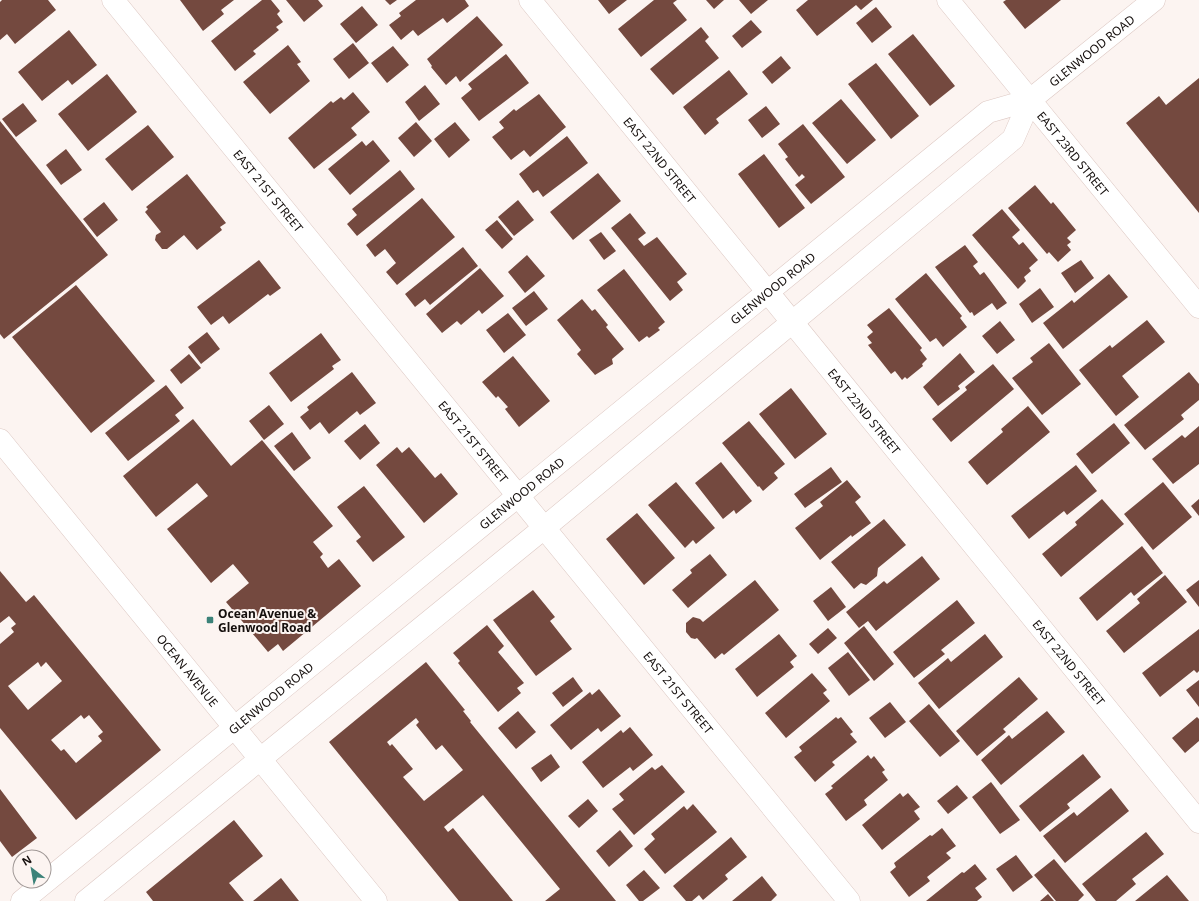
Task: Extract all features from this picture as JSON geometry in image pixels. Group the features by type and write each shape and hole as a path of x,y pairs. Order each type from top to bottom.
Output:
{"street":[{"name":"EAST 21ST STREET","path":"113,0 849,901"},
{"name":"EAST 22ND STREET","path":"530,0 1199,822"},
{"name":"EAST 23RD STREET","path":"948,0 1199,307"},
{"name":"GLENWOOD ROAD","path":"22,901 988,112 1030,100 1154,0"},
{"name":"GLENWOOD ROAD","path":"86,901 544,528 1013,139 1030,100"},
{"name":"OCEAN AVENUE","path":"0,440 376,901"}],"building":[{"path":"2,0 48,0 56,10 15,44 7,34 0,40 0,2"},
{"path":"180,0 234,0 221,10 224,14 203,31"},
{"path":"262,0 271,0 280,11 277,14 283,22 276,27 279,30 253,51 256,54 235,71 211,41"},
{"path":"286,0 318,0 323,6 304,22"},
{"path":"385,0 397,0 390,5"},
{"path":"416,0 465,0 469,6 447,23 443,18 418,36 413,30 401,40 389,25 401,16 399,13"},
{"path":"598,0 627,0 609,14"},
{"path":"654,0 677,0 673,3 687,20 641,57 618,29"},
{"path":"706,0 724,0 714,9"},
{"path":"739,0 768,0 751,14"},
{"path":"808,0 873,0 861,10 856,5 817,36 796,10"},
{"path":"1006,0 1061,0 1025,29 1003,2"},
{"path":"362,6 378,25 356,43 340,24"},
{"path":"876,7 892,27 872,43 856,23"},
{"path":"477,16 503,45 460,82 456,76 446,85 431,67 432,66 427,59"},
{"path":"751,20 762,32 742,48 732,36"},
{"path":"701,27 709,37 705,41 719,58 673,95 650,69"},
{"path":"69,30 97,65 72,85 68,80 42,101 18,72"},
{"path":"913,34 955,86 930,106 888,54"},
{"path":"353,43 369,63 349,79 333,59"},
{"path":"288,45 301,62 297,64 310,81 270,114 243,82"},
{"path":"393,46 409,65 387,83 371,63"},
{"path":"506,54 529,83 479,121 461,98 472,89 468,84"},
{"path":"781,56 791,68 772,84 762,72"},
{"path":"876,63 919,116 891,139 848,84"},
{"path":"729,70 748,94 716,119 719,123 705,135 683,107"},
{"path":"107,74 137,112 88,151 58,114"},
{"path":"1199,78 1199,213 1126,123 1159,96 1166,105"},
{"path":"425,85 440,104 419,121 405,102"},
{"path":"353,92 370,112 351,128 357,135 314,169 288,138 331,101 333,103 341,97 344,100"},
{"path":"539,94 566,127 530,157 524,150 511,160 492,137 504,128 499,122 514,109 516,111"},
{"path":"841,99 876,140 847,164 812,123"},
{"path":"23,103 37,121 16,137 2,119"},
{"path":"766,106 780,124 762,138 748,120"},
{"path":"0,121 108,255 4,339 0,334"},
{"path":"416,122 432,141 414,157 398,138"},
{"path":"455,122 470,140 449,158 434,139"},
{"path":"803,124 845,177 811,204 795,185 805,177 802,174 799,177 785,159 788,157 778,144"},
{"path":"148,125 174,157 132,191 105,159"},
{"path":"567,136 588,163 543,197 538,190 533,193 519,174"},
{"path":"373,140 390,161 350,195 328,169 362,141 366,146"},
{"path":"66,149 82,170 61,185 46,165"},
{"path":"764,154 805,208 779,228 738,174"},
{"path":"400,170 415,189 357,236 347,224 357,215 352,209"},
{"path":"598,173 621,201 573,240 550,212"},
{"path":"187,174 226,223 220,227 222,230 197,250 184,235 167,249 162,249 155,240 156,235 161,232 145,212 148,209 146,207"},
{"path":"1035,185 1051,204 1053,202 1076,230 1067,238 1071,242 1067,245 1071,250 1058,262 1049,252 1047,254 1008,208"},
{"path":"422,198 455,237 397,285 386,272 396,263 385,249 375,257 366,245"},
{"path":"518,200 534,220 514,236 498,217"},
{"path":"104,202 118,220 97,237 83,219"},
{"path":"1002,209 1020,230 1012,237 1019,245 1023,242 1038,260 1029,268 1031,271 1024,277 1026,281 1018,289 972,235"},
{"path":"630,213 646,233 638,239 644,246 657,237 687,274 677,282 683,290 670,301 611,228"},
{"path":"497,220 513,239 502,249 485,230"},
{"path":"601,232 616,251 604,260 589,240"},
{"path":"965,245 978,262 973,266 980,275 984,272 1007,303 997,310 992,303 974,316 972,312 970,313 935,267"},
{"path":"463,247 478,266 430,305 425,299 415,307 405,294"},
{"path":"527,255 545,276 525,293 508,272"},
{"path":"259,260 281,288 270,296 268,294 229,324 223,316 211,325 197,307"},
{"path":"1081,260 1094,278 1075,293 1061,273"},
{"path":"480,268 504,296 482,314 479,310 461,325 457,321 442,333 426,314"},
{"path":"624,269 665,322 658,328 660,330 649,338 647,336 639,342 597,290"},
{"path":"926,273 962,316 960,318 967,327 943,347 936,338 930,342 895,299"},
{"path":"1109,274 1128,297 1063,349 1043,323 1072,300 1074,303"},
{"path":"76,285 155,381 91,433 12,337"},
{"path":"1040,288 1054,307 1032,323 1019,304"},
{"path":"534,291 548,309 526,326 512,308"},
{"path":"582,299 592,311 595,309 608,325 606,327 624,349 612,359 613,364 595,375 577,354 581,350 557,320"},
{"path":"889,308 922,348 920,350 927,359 922,364 923,366 907,379 905,377 902,380 895,371 891,374 868,345 872,343 867,337 873,332 867,325"},
{"path":"508,313 526,335 504,353 486,330"},
{"path":"1147,320 1165,342 1122,376 1139,397 1116,416 1079,370 1110,345 1112,348"},
{"path":"1000,321 1015,340 997,354 982,336"},
{"path":"207,332 220,349 201,364 188,347"},
{"path":"321,333 341,360 332,366 334,369 291,402 269,373"},
{"path":"1049,343 1081,384 1042,415 1012,378 1033,362 1030,358"},
{"path":"960,353 975,372 958,386 960,389 938,406 923,387"},
{"path":"189,354 201,368 181,384 170,370"},
{"path":"513,356 550,401 519,427 505,409 508,407 498,396 496,398 482,382"},
{"path":"993,364 1014,389 951,442 932,419 967,390 965,387"},
{"path":"352,372 376,403 360,415 357,411 329,434 320,422 310,430 300,417 309,410 307,407"},
{"path":"1189,372 1199,384 1199,400 1181,415 1184,419 1145,450 1124,425"},
{"path":"166,385 184,408 175,415 180,421 128,461 105,433"},
{"path":"791,388 827,434 795,459 759,414"},
{"path":"269,405 284,424 264,440 249,421"},
{"path":"1028,406 1050,432 987,485 968,462 1003,432 1001,429"},
{"path":"193,419 231,466 262,440 333,526 313,542 323,554 320,557 328,568 339,559 361,586 283,651 278,644 268,652 226,602 249,583 233,564 211,583 167,529 208,496 197,483 156,517 123,476"},
{"path":"749,421 785,464 774,473 778,478 763,491 759,486 758,487 722,443"},
{"path":"1114,423 1130,443 1092,474 1076,454"},
{"path":"365,424 380,443 360,460 344,441"},
{"path":"1199,426 1199,464 1173,484 1152,459 1182,435 1185,438"},
{"path":"292,432 311,458 294,471 274,446"},
{"path":"397,447 402,453 409,447 435,478 441,473 458,494 424,523 376,465"},
{"path":"721,462 752,501 736,514 734,510 723,519 695,483"},
{"path":"1076,465 1097,491 1067,515 1064,511 1029,539 1011,516"},
{"path":"831,467 842,482 805,508 794,494"},
{"path":"847,480 861,497 855,502 871,523 852,537 851,535 820,560 795,528 823,506 820,502"},
{"path":"676,482 715,528 696,544 693,540 685,548 648,505"},
{"path":"1163,482 1192,517 1153,550 1124,514"},
{"path":"364,486 405,537 373,562 356,541 361,537 337,507"},
{"path":"1102,499 1124,524 1061,577 1042,554 1077,525 1075,522"},
{"path":"1199,499 1199,516 1191,506"},
{"path":"637,513 675,558 644,585 606,539"},
{"path":"884,519 906,545 878,568 877,576 866,585 861,583 854,589 831,562"},
{"path":"1142,546 1163,573 1134,596 1131,592 1097,621 1079,598"},
{"path":"710,554 727,575 688,608 672,590 692,573 690,570"},
{"path":"922,556 940,579 876,631 868,621 859,628 846,612 884,581 887,584"},
{"path":"0,571 26,602 34,595 161,750 76,820 0,728 0,644 14,632 11,628 16,624 9,616 0,623","holes":["38,662 41,667 46,662 62,681 28,710 8,686","81,715 84,719 89,715 103,732 98,736 102,741 76,763 64,749 61,751 51,740"]},
{"path":"1165,575 1187,602 1124,653 1106,631 1140,603 1137,599"},
{"path":"755,580 779,610 724,655 722,653 715,659 697,638 691,638 686,632 686,623 693,617 700,619 703,622"},
{"path":"1199,580 1199,607 1186,590"},
{"path":"831,587 846,607 828,621 813,601"},
{"path":"533,590 555,617 550,621 572,649 536,676 493,620"},
{"path":"957,600 975,623 941,650 945,654 914,678 893,652"},
{"path":"487,625 504,646 498,652 524,683 517,688 521,693 498,712 458,663 460,661 453,653"},
{"path":"864,626 894,664 874,681 844,643"},
{"path":"828,628 837,638 818,654 809,644"},
{"path":"1199,629 1199,671 1197,673 1194,670 1160,697 1142,673"},
{"path":"779,634 797,656 790,662 794,667 757,697 735,669"},
{"path":"985,634 1003,657 939,709 918,683 948,658 951,662"},
{"path":"848,652 870,680 849,696 828,668"},
{"path":"426,662 465,710 463,711 471,721 470,722 616,901 545,901 560,889 483,795 444,827 448,832 453,828 513,901 459,901 329,742","holes":["416,718 419,722 416,725 436,750 442,745 463,770 424,801 403,777 413,769 392,744 390,746 387,742"]},
{"path":"812,673 827,690 823,693 830,701 786,738 765,713"},
{"path":"573,677 583,691 563,707 552,693"},
{"path":"1019,677 1038,699 1003,729 1006,732 977,756 956,731"},
{"path":"1199,680 1199,707 1186,690"},
{"path":"599,689 621,716 601,732 598,728 571,750 550,725 590,692 592,695"},
{"path":"890,702 906,722 885,738 869,718"},
{"path":"929,704 960,741 940,757 909,721"},
{"path":"518,711 536,732 516,749 498,728"},
{"path":"1047,711 1065,732 1001,785 981,760 1009,735 1012,739"},
{"path":"836,717 838,719 841,717 853,732 850,734 857,742 832,762 835,765 815,782 794,757 802,751 799,747"},
{"path":"1197,717 1199,719 1199,741 1185,753 1172,738"},
{"path":"630,727 653,755 633,771 630,767 603,788 582,762 621,730 623,733"},
{"path":"551,754 560,767 541,782 531,768"},
{"path":"1083,754 1101,777 1067,804 1070,808 1040,832 1019,806"},
{"path":"868,755 871,759 874,756 885,770 882,772 888,780 864,800 867,805 846,821 825,794 833,788 831,786"},
{"path":"662,765 685,792 634,835 612,809 624,800 619,794 652,767 655,770"},
{"path":"991,782 1020,820 1000,834 972,797"},
{"path":"957,785 968,798 948,814 937,801"},
{"path":"1111,788 1129,811 1065,863 1043,836 1074,812 1077,816"},
{"path":"0,789 37,838 23,849 12,849 12,857 0,841"},
{"path":"900,793 903,797 908,793 920,807 914,811 920,819 882,850 862,825"},
{"path":"588,799 598,811 579,828 568,816"},
{"path":"693,804 717,832 665,874 644,849 655,839 651,834 684,806 687,810"},
{"path":"234,820 263,856 229,883 244,901 153,901 146,892"},
{"path":"942,828 956,846 946,853 951,858 927,877 930,881 909,897 890,872 896,867 894,863 930,835 932,836"},
{"path":"620,830 633,846 609,867 596,851"},
{"path":"1146,832 1164,854 1132,879 1136,884 1116,901 1096,901 1082,884"},
{"path":"731,837 747,857 725,875 728,879 703,900 699,895 692,901 686,901 673,886"},
{"path":"1016,855 1033,877 1013,892 996,869"},
{"path":"1054,859 1084,895 1078,901 1056,901 1034,875"},
{"path":"975,864 987,879 975,888 982,897 977,901 926,901 962,872 964,873"},
{"path":"644,870 660,888 643,901 639,901 626,885"},
{"path":"1167,875 1189,901 1135,901"},
{"path":"762,876 777,895 771,901 732,901"},
{"path":"281,878 299,901 253,901"},
{"path":"1048,894 1054,901 1040,901"}],"place":[{"name":"Ocean Avenue & Glenwood Road","path":"210,620"}]}
